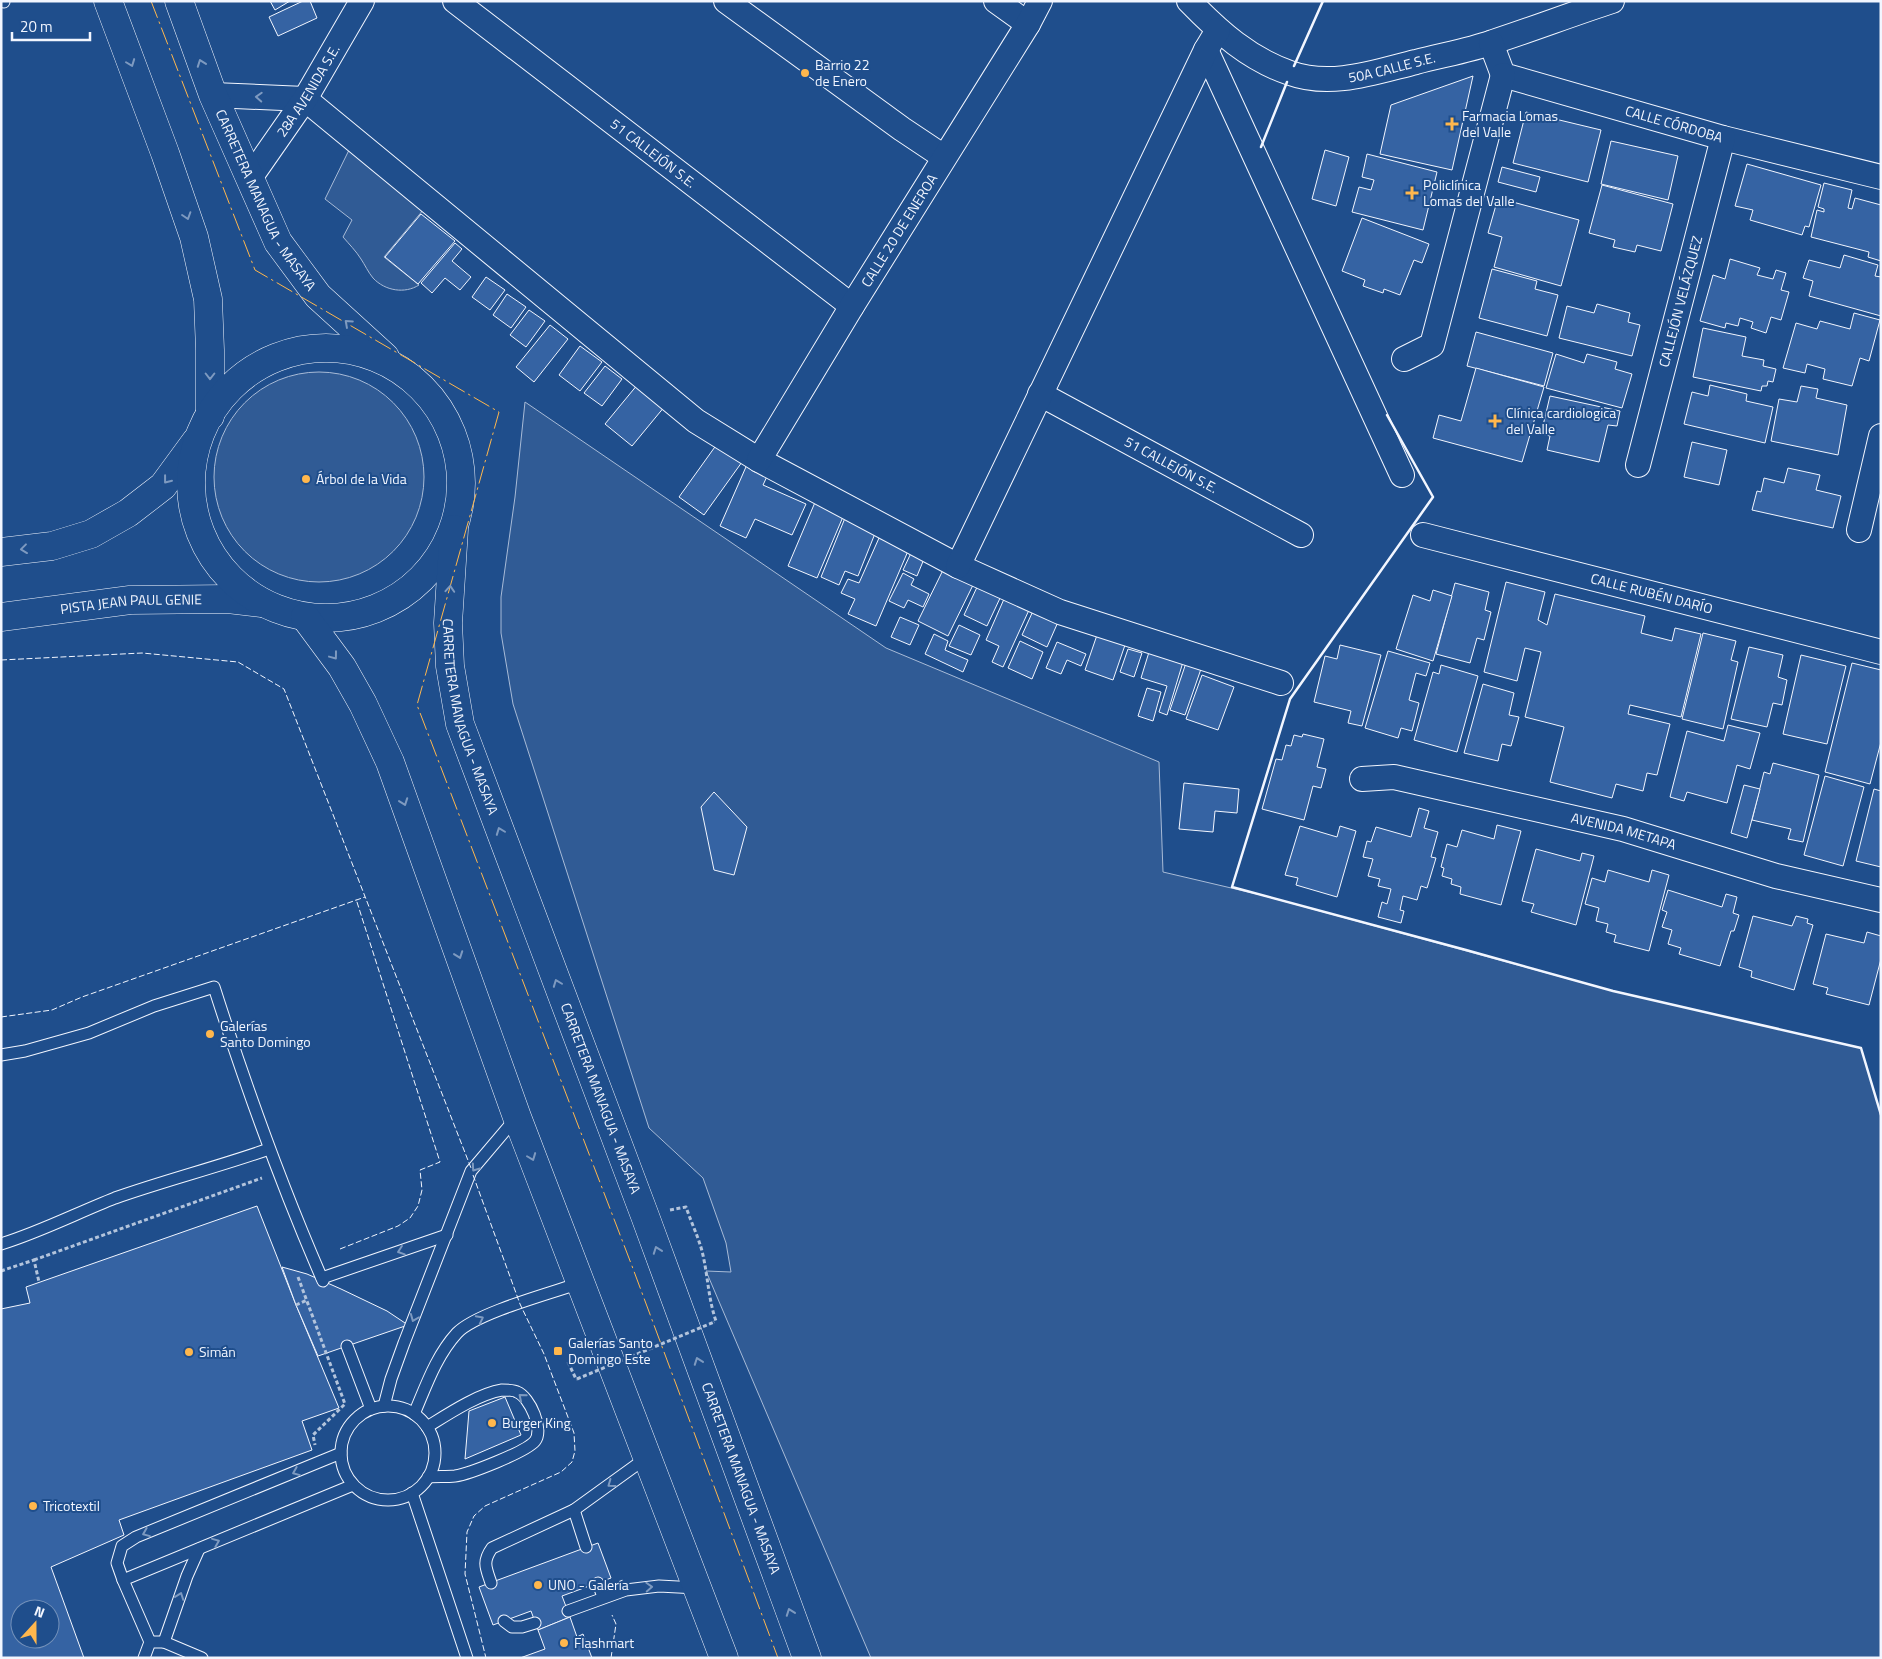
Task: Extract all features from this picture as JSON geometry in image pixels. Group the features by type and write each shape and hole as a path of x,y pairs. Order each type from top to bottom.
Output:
{"main road":[{"path":"108,1 165,153 194,237 208,299 210,416"},
{"name":"CARRETERA MANAGUA - MASAYA","path":"179,1 213,95 278,242 318,296 432,398 454,438 462,484 454,529 448,623 450,666 460,724 645,1216 807,1658"},
{"path":"1,552 52,546 90,534 128,513 163,486 196,441 210,416 242,375 277,356 315,348 355,351 397,368"},
{"path":"196,441 189,488 199,534 224,574 262,603 305,617 353,616 397,600 432,569 454,529"},
{"name":"PISTA JEAN PAUL GENIE","path":"1,618 130,600 228,599 262,603"},
{"path":"305,617 342,667 363,704 390,762 517,1117 724,1658"}],"street":[{"name":"28A AVENIDA S.E.","path":"250,178 305,100 362,1"},
{"name":"51 CALLEJÓN S.E.","path":"455,1 852,306"},
{"path":"726,1 863,101 944,157"},
{"path":"996,1 1028,24"},
{"name":"CALLE 20 DE ENEROA","path":"759,460 852,306 1028,24 1040,1"},
{"name":"50A CALLE S.E.","path":"1189,1 1212,40 1291,74 1322,79 1356,77 1491,43 1561,10 1612,1"},
{"path":"958,566 1212,40"},
{"path":"1212,40 1402,475"},
{"path":"1404,359 1432,345 1503,75 1491,43"},
{"name":"CALLE CÓRDOBA","path":"1503,75 1722,138 1881,178"},
{"path":"213,95 305,100 696,421 759,460 958,566 1060,612 1281,683"},
{"name":"CALLEJÓN VELÁZQUEZ","path":"1638,465 1722,138"},
{"name":"51 CALLEJÓN S.E.","path":"1040,394 1302,535"},
{"path":"1859,530 1881,436"},
{"name":"CALLE RUBÉN DARÍO","path":"1423,535 1881,652"},
{"name":"AVENIDA METAPA","path":"1362,779 1394,777 1623,829 1776,876 1881,900"}],"lane":[{"path":"1,1055 25,1051 89,1033 154,1006 214,987 269,1149 291,1207 323,1280 447,1235"},
{"path":"384,1406 404,1343 471,1170 517,1117"},
{"path":"1,1244 28,1236 81,1211 147,1187 269,1149"},
{"path":"414,1414 442,1351 458,1332 481,1317 580,1282"},
{"path":"347,1346 371,1409"},
{"path":"427,1427 458,1408 503,1390 518,1392 528,1402 538,1426 536,1440 526,1448 473,1471 456,1476 428,1476"},
{"path":"384,1406 400,1408 414,1414 427,1427 435,1451 433,1465 422,1486 398,1499 382,1499 366,1494 354,1485 342,1464 343,1439 349,1426 359,1416 371,1409 384,1406"},
{"path":"144,1658 150,1642 122,1580 118,1562 122,1546 136,1537 341,1453"},
{"path":"491,1583 486,1568 486,1557 492,1548 574,1510 648,1457"},
{"path":"122,1580 354,1485"},
{"path":"412,1493 467,1658"},
{"path":"574,1510 586,1547"},
{"path":"164,1642 187,1576 199,1549"},
{"path":"598,1583 603,1597"},
{"path":"568,1611 603,1597 642,1587 697,1588"},
{"path":"504,1621 512,1627 522,1627 536,1623"},
{"path":"150,1642 164,1642 202,1658"}],"path":[{"path":"1,1271 263,1178 266,1187"},
{"path":"568,1362 577,1379 716,1321 710,1304 702,1250 686,1207 645,1216"},
{"path":"34,1260 39,1282"},
{"path":"298,1276 345,1404 314,1435 317,1454"},
{"path":"296,1305 307,1300"}],"shaded area":[{"path":"349,150 424,209 384,257 419,285 413,288 395,290 383,286 373,278 359,256 343,237 352,220 325,199"},
{"path":"309,372 329,372 350,376 369,384 394,402 407,418 420,446 424,477 420,508 407,536 394,552 378,565 350,578 329,582 309,582 288,578 269,570 244,552 231,536 218,508 214,487 214,467 218,446 226,427 244,402 260,389 288,376"},
{"path":"525,402 886,648 1159,762 1163,872 1261,895 1613,991 1861,1048 1881,1115 1881,1658 871,1658 706,1271 731,1272 726,1243 703,1178 649,1128 513,704 501,633 501,597 515,497"}],"building":[{"path":"270,1 290,1 275,10"},
{"path":"303,1 310,1 317,18 278,36 269,17"},
{"path":"1473,76 1452,170 1380,154 1391,105"},
{"path":"1526,112 1601,130 1588,182 1513,163"},
{"path":"1611,141 1678,156 1668,200 1601,184"},
{"path":"1325,150 1349,157 1336,206 1312,199"},
{"path":"1367,154 1437,172 1423,230 1352,212 1359,187 1371,190 1374,180 1362,177"},
{"path":"1747,164 1821,185 1809,227 1805,226 1802,235 1750,220 1753,210 1735,206"},
{"path":"1502,167 1540,177 1536,192 1498,182"},
{"path":"1824,183 1852,190 1848,208 1852,209 1855,198 1881,205 1881,261 1868,257 1869,252 1811,237 1817,210 1824,212 1824,209 1818,207"},
{"path":"1602,185 1673,204 1661,251 1637,245 1635,252 1613,247 1615,240 1589,233"},
{"path":"1498,198 1579,220 1561,286 1494,267 1502,237 1488,233"},
{"path":"421,214 455,241 418,284 385,257"},
{"path":"1362,218 1429,244 1422,263 1414,260 1400,295 1384,289 1383,293 1363,286 1365,280 1342,271"},
{"path":"455,243 462,249 452,261 471,277 460,290 445,278 432,293 421,283"},
{"path":"1844,255 1878,265 1875,276 1881,277 1881,316 1809,296 1813,281 1803,278 1809,260 1840,268"},
{"path":"1730,259 1760,268 1757,275 1773,279 1776,270 1786,273 1781,290 1789,292 1781,320 1771,317 1766,333 1751,328 1753,322 1740,318 1738,326 1726,323 1725,328 1700,321 1713,275 1725,279"},
{"path":"1492,269 1537,281 1535,289 1558,295 1547,336 1479,318"},
{"path":"486,277 505,290 490,310 472,297"},
{"path":"507,294 526,307 511,328 493,315"},
{"path":"1597,304 1630,313 1628,322 1640,325 1632,356 1559,338 1567,306 1594,313"},
{"path":"529,310 545,321 526,347 510,335"},
{"path":"1854,313 1880,320 1869,361 1860,358 1852,386 1823,379 1825,369 1807,364 1805,373 1783,368 1796,323 1817,329 1820,321 1850,329"},
{"path":"550,325 568,339 534,382 516,367"},
{"path":"1703,328 1746,337 1742,356 1764,360 1763,366 1776,369 1773,382 1768,381 1767,386 1762,386 1761,391 1693,377"},
{"path":"1476,332 1553,353 1544,386 1467,366"},
{"path":"580,346 602,362 580,391 559,375"},
{"path":"1556,354 1584,363 1587,354 1617,362 1615,369 1632,374 1622,408 1546,388"},
{"path":"605,366 622,379 602,406 584,393"},
{"path":"1476,368 1544,387 1522,462 1433,438 1439,415 1461,421"},
{"path":"638,384 665,406 632,446 605,424"},
{"path":"1710,385 1747,394 1746,401 1773,407 1765,443 1684,424 1692,392 1708,396"},
{"path":"1801,386 1818,389 1816,398 1847,405 1838,455 1771,441 1779,399 1797,402"},
{"path":"1550,396 1620,411 1617,426 1608,425 1599,462 1547,450 1550,436 1541,434"},
{"path":"1692,442 1727,450 1719,485 1684,477"},
{"path":"717,444 742,462 704,515 679,497"},
{"path":"749,460 770,470 763,485 806,504 792,535 755,519 746,538 720,526"},
{"path":"1788,468 1820,475 1816,490 1841,496 1833,528 1752,510 1757,491 1761,492 1764,478 1784,483"},
{"path":"816,500 845,512 817,578 788,566"},
{"path":"845,518 876,531 858,576 845,571 839,585 821,577"},
{"path":"879,538 908,551 876,626 848,614 855,599 841,593 848,579 859,583"},
{"path":"911,553 924,559 917,576 903,570"},
{"path":"944,568 974,583 948,636 918,621"},
{"path":"903,573 914,579 911,585 929,594 923,607 908,600 904,608 889,601"},
{"path":"1506,582 1545,592 1538,620 1547,625 1555,594 1645,616 1641,633 1672,641 1675,628 1701,634 1681,717 1630,705 1628,714 1670,724 1657,775 1647,773 1643,791 1616,784 1612,798 1550,782 1564,727 1525,717 1541,652 1525,648 1517,681 1484,672"},
{"path":"1455,583 1489,592 1485,610 1491,612 1484,640 1477,638 1470,663 1436,654"},
{"path":"978,585 1001,596 987,626 964,615"},
{"path":"1433,590 1452,596 1433,661 1396,649 1413,595 1430,601"},
{"path":"1004,599 1029,610 1003,667 992,662 999,646 986,640"},
{"path":"1033,611 1058,622 1047,647 1022,635"},
{"path":"900,617 919,625 910,645 891,637"},
{"path":"959,625 980,635 971,655 949,646"},
{"path":"1703,633 1736,641 1731,660 1738,662 1723,729 1682,719"},
{"path":"934,634 948,641 945,650 968,660 963,672 925,654"},
{"path":"1097,635 1125,645 1113,680 1085,670"},
{"path":"1020,641 1043,652 1032,679 1008,668"},
{"path":"1057,642 1086,654 1081,666 1067,660 1061,674 1046,668"},
{"path":"1340,645 1381,655 1362,726 1348,723 1351,711 1314,702 1325,656 1337,659"},
{"path":"1749,647 1783,655 1778,677 1787,680 1782,705 1773,703 1767,727 1731,719"},
{"path":"1128,649 1142,653 1134,677 1120,672"},
{"path":"1388,651 1430,663 1426,676 1416,673 1409,700 1419,703 1412,731 1401,728 1398,738 1365,728"},
{"path":"1149,652 1183,662 1167,715 1159,712 1167,686 1141,678"},
{"path":"1801,655 1846,666 1827,744 1783,734"},
{"path":"1187,660 1202,666 1185,715 1170,710"},
{"path":"1852,663 1881,670 1881,742 1870,784 1825,772"},
{"path":"1441,665 1478,676 1457,752 1414,740 1433,672 1439,674"},
{"path":"1202,675 1234,687 1218,730 1186,719"},
{"path":"1483,684 1514,693 1509,715 1519,717 1511,746 1502,744 1498,761 1464,753"},
{"path":"1147,688 1161,692 1153,721 1138,716"},
{"path":"1728,725 1760,733 1750,769 1737,765 1727,803 1687,792 1684,801 1670,797 1687,731 1724,741"},
{"path":"1303,734 1324,739 1317,767 1326,769 1321,788 1313,786 1304,820 1262,809 1276,759 1282,760 1286,745 1291,746 1294,735 1302,737"},
{"path":"1773,763 1819,775 1803,842 1788,839 1791,829 1752,820 1764,772 1770,774"},
{"path":"1825,776 1864,787 1843,866 1804,855"},
{"path":"1184,783 1239,789 1237,813 1215,811 1213,832 1179,829"},
{"path":"1744,785 1760,789 1747,838 1731,833"},
{"path":"1874,789 1881,791 1881,867 1856,861"},
{"path":"714,792 747,827 734,875 714,870 701,807"},
{"path":"1419,808 1429,811 1424,828 1438,832 1431,857 1436,858 1427,888 1421,886 1417,900 1403,896 1400,910 1404,911 1401,923 1378,917 1382,902 1387,904 1391,889 1378,886 1380,879 1368,876 1373,859 1363,857 1367,841 1371,842 1376,827 1411,837"},
{"path":"1497,825 1521,831 1501,905 1460,894 1461,887 1451,884 1452,879 1442,876 1444,868 1441,867 1447,844 1457,847 1462,830 1494,839"},
{"path":"1300,826 1337,837 1340,826 1356,831 1337,897 1296,885 1298,878 1285,875"},
{"path":"1536,849 1580,861 1582,853 1594,856 1576,925 1531,912 1534,904 1522,901"},
{"path":"1608,870 1649,882 1652,870 1669,875 1649,951 1614,942 1616,935 1606,932 1608,924 1596,921 1599,908 1585,904 1592,878 1605,882"},
{"path":"1668,890 1722,907 1726,894 1737,897 1733,913 1739,915 1734,931 1731,931 1720,966 1679,954 1681,948 1668,944 1672,930 1662,927 1667,912 1662,910"},
{"path":"1753,916 1792,926 1796,916 1808,919 1807,923 1813,925 1794,990 1751,977 1752,971 1739,967"},
{"path":"1867,932 1881,936 1881,959 1869,1005 1826,994 1828,988 1813,984 1826,934 1864,943"},
{"path":"257,1206 339,1408 302,1421 312,1450 119,1520 124,1535 51,1567 84,1658 1,1658 1,1309 30,1303 26,1287"},
{"path":"282,1267 307,1274 341,1289 387,1311 408,1325 318,1356"},
{"name":"Burger King","path":"505,1397 521,1435 465,1459 469,1411"},
{"name":"UNO - Galería","path":"598,1543 611,1578 562,1596 570,1617 538,1630 531,1611 493,1625 479,1587"},
{"name":"Flashmart","path":"570,1617 577,1637 583,1634 592,1658 520,1658 545,1649 538,1630"}],"fence":[{"path":"1,660 142,653 238,662 284,689 471,1168"},
{"path":"1,1017 52,1010 82,997 365,897"},
{"path":"340,1249 398,1226 410,1218 418,1206 422,1190 420,1170 440,1162 356,899"},
{"path":"473,1175 520,1304 544,1354 574,1433 575,1451 572,1462 561,1472 485,1506 474,1516 467,1532 465,1574 486,1658"},
{"path":"611,1658 616,1624 612,1615"}],"wall":[{"path":"1294,66 1323,1"},
{"path":"1261,147 1287,82"},
{"path":"1387,415 1433,497 1290,699 1232,887 1613,991 1861,1048 1881,1115"}],"power":[{"path":"151,1 255,270 499,412 417,705 632,1266 778,1658"}],"place":[{"name":"Barrio 22 de Enero","path":"805,73"},
{"name":"Farmacia Lomas del Valle","path":"1452,124"},
{"name":"Policlínica Lomas del Valle","path":"1412,193"},
{"name":"Clínica cardiologica del Valle","path":"1495,421"},
{"name":"Árbol de la Vida","path":"306,479"},
{"name":"Galerías Santo Domingo","path":"210,1034"},
{"name":"Galerías Santo Domingo Este","path":"558,1351"},
{"name":"Simán","path":"189,1352"},
{"name":"Burger King","path":"492,1423"},
{"name":"Tricotextil","path":"33,1506"},
{"name":"UNO - Galería","path":"538,1585"},
{"name":"Flashmart","path":"564,1643"}]}
